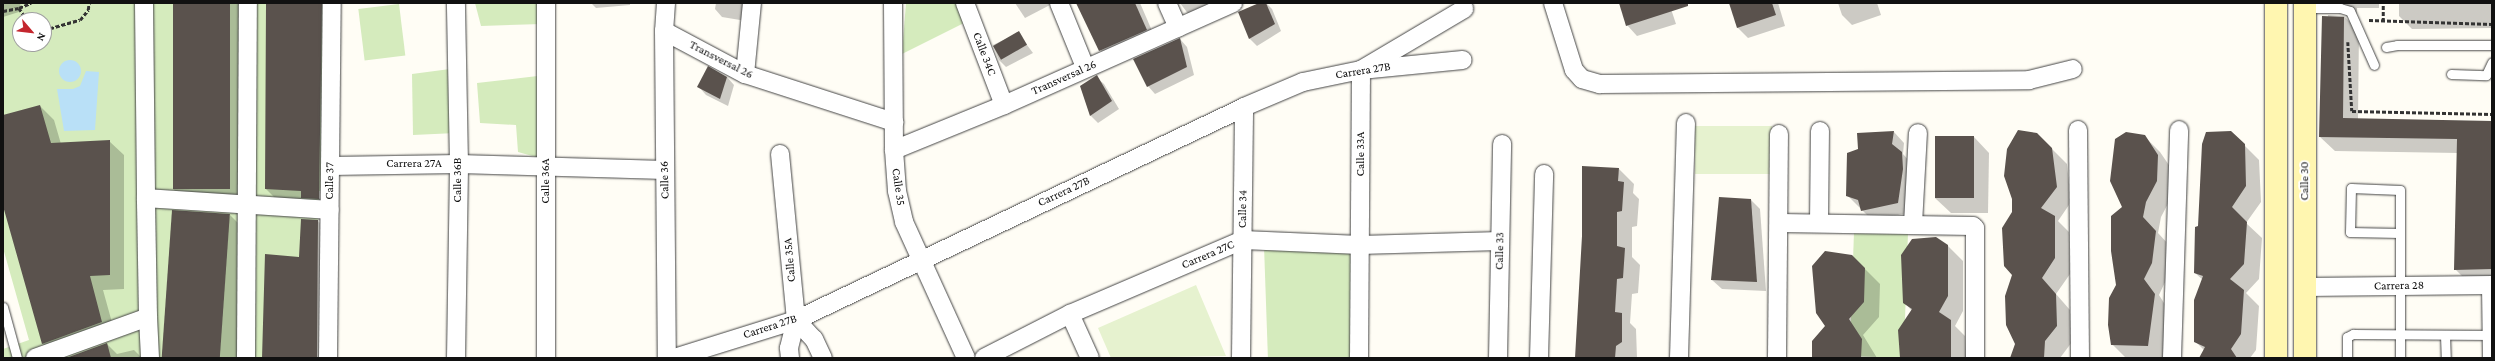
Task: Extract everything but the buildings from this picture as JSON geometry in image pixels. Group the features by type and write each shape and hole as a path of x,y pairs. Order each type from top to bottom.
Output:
{"main road":[{"path":"2276,3 2276,358"},
{"name":"Calle 30","path":"2305,5 2305,358"}],"street":[{"path":"144,3 146,198 150,358"},
{"path":"246,358 248,3"},
{"name":"Calle 37","path":"328,358 332,3"},
{"name":"Calle 36B","path":"456,3 459,164 456,358"},
{"name":"Calle 36A","path":"546,3 546,358"},
{"name":"Calle 36","path":"666,3 664,31 667,358"},
{"path":"745,74 752,3"},
{"name":"Calle 35","path":"893,3 894,150 897,191 904,222 966,358"},
{"name":"Calle 34C","path":"965,3 1004,105"},
{"path":"1059,3 1086,67"},
{"path":"1167,3 1178,28"},
{"name":"Transversal 26","path":"894,150 1004,105 1086,67 1233,3"},
{"path":"1552,3 1574,70 1582,79 1600,84 2029,80 2074,69"},
{"path":"1361,70 1464,9"},
{"name":"Transversal 26","path":"664,31 745,74 894,122"},
{"name":"Carrera 27B","path":"674,358 796,320 1244,107 1303,82 1361,70 1464,60"},
{"name":"Calle 33A","path":"1359,358 1361,70"},
{"name":"Calle 34","path":"1242,358 1244,107"},
{"path":"1679,358 1686,123"},
{"path":"2078,130 2080,358"},
{"path":"2172,358 2179,130"},
{"path":"1819,224 1820,131"},
{"path":"1913,224 1918,133"},
{"path":"1777,358 1780,223 1779,134"},
{"name":"Calle 33","path":"1498,358 1502,144"},
{"name":"Calle 35A","path":"780,154 796,320 789,348 790,358"},
{"name":"Carrera 27A","path":"331,166 459,164 665,170"},
{"path":"1539,358 1544,174"},
{"path":"146,198 248,206 330,210"},
{"path":"1780,223 1969,224 1975,228 1975,358"},
{"name":"Carrera 27C","path":"984,358 1070,314 1243,240 1360,245 1500,241"},
{"name":"Carrera 28","path":"2306,288 2489,285"},
{"path":"1070,314 1090,358"},
{"path":"35,358 148,316"},
{"path":"796,320 814,340 823,358"}],"lane":[{"path":"2305,5 2340,8 2350,11 2374,65"},
{"path":"2386,47 2397,45 2492,45"},
{"path":"2486,75 2492,62"},
{"path":"2451,74 2486,75 2492,82"},
{"path":"2400,233 2350,232 2351,188 2400,190 2400,233 2400,358"},
{"path":"2487,358 2489,335 2489,285"},
{"path":"3,307 17,358"},
{"path":"2347,358 2348,337 2353,334 2489,335"},
{"path":"2446,335 2446,358"}],"path":[{"path":"3,11 19,8 31,3"},
{"path":"52,28 80,20 85,16 89,3"},
{"path":"2383,3 2382,22 2492,24"},
{"path":"19,8 22,12"},
{"path":"2348,37 2352,111 2492,114"}],"green space":[{"path":"3,3 323,3 322,191 319,191 317,253 317,358 3,358 3,349 29,340 3,248"},
{"path":"475,3 541,3 542,24 481,26"},
{"path":"906,3 957,3 964,23 902,54"},
{"path":"399,4 405,56 365,61 358,9"},
{"path":"450,69 456,133 413,135 412,74"},
{"path":"546,75 547,160 518,152 516,125 480,123 477,83"},
{"path":"1695,126 1772,126 1772,174 1695,174"},
{"path":"1854,231 1908,233 1904,358 1850,356"},
{"path":"1357,244 1361,358 1268,358 1264,247"},
{"path":"1196,285 1226,356 1111,358 1098,328"}],"water":[{"path":"70,60 78,63 81,71 78,79 70,82 62,79 59,71 62,63"},
{"path":"86,71 99,72 95,130 64,131 57,89 73,89 80,86"}]}
